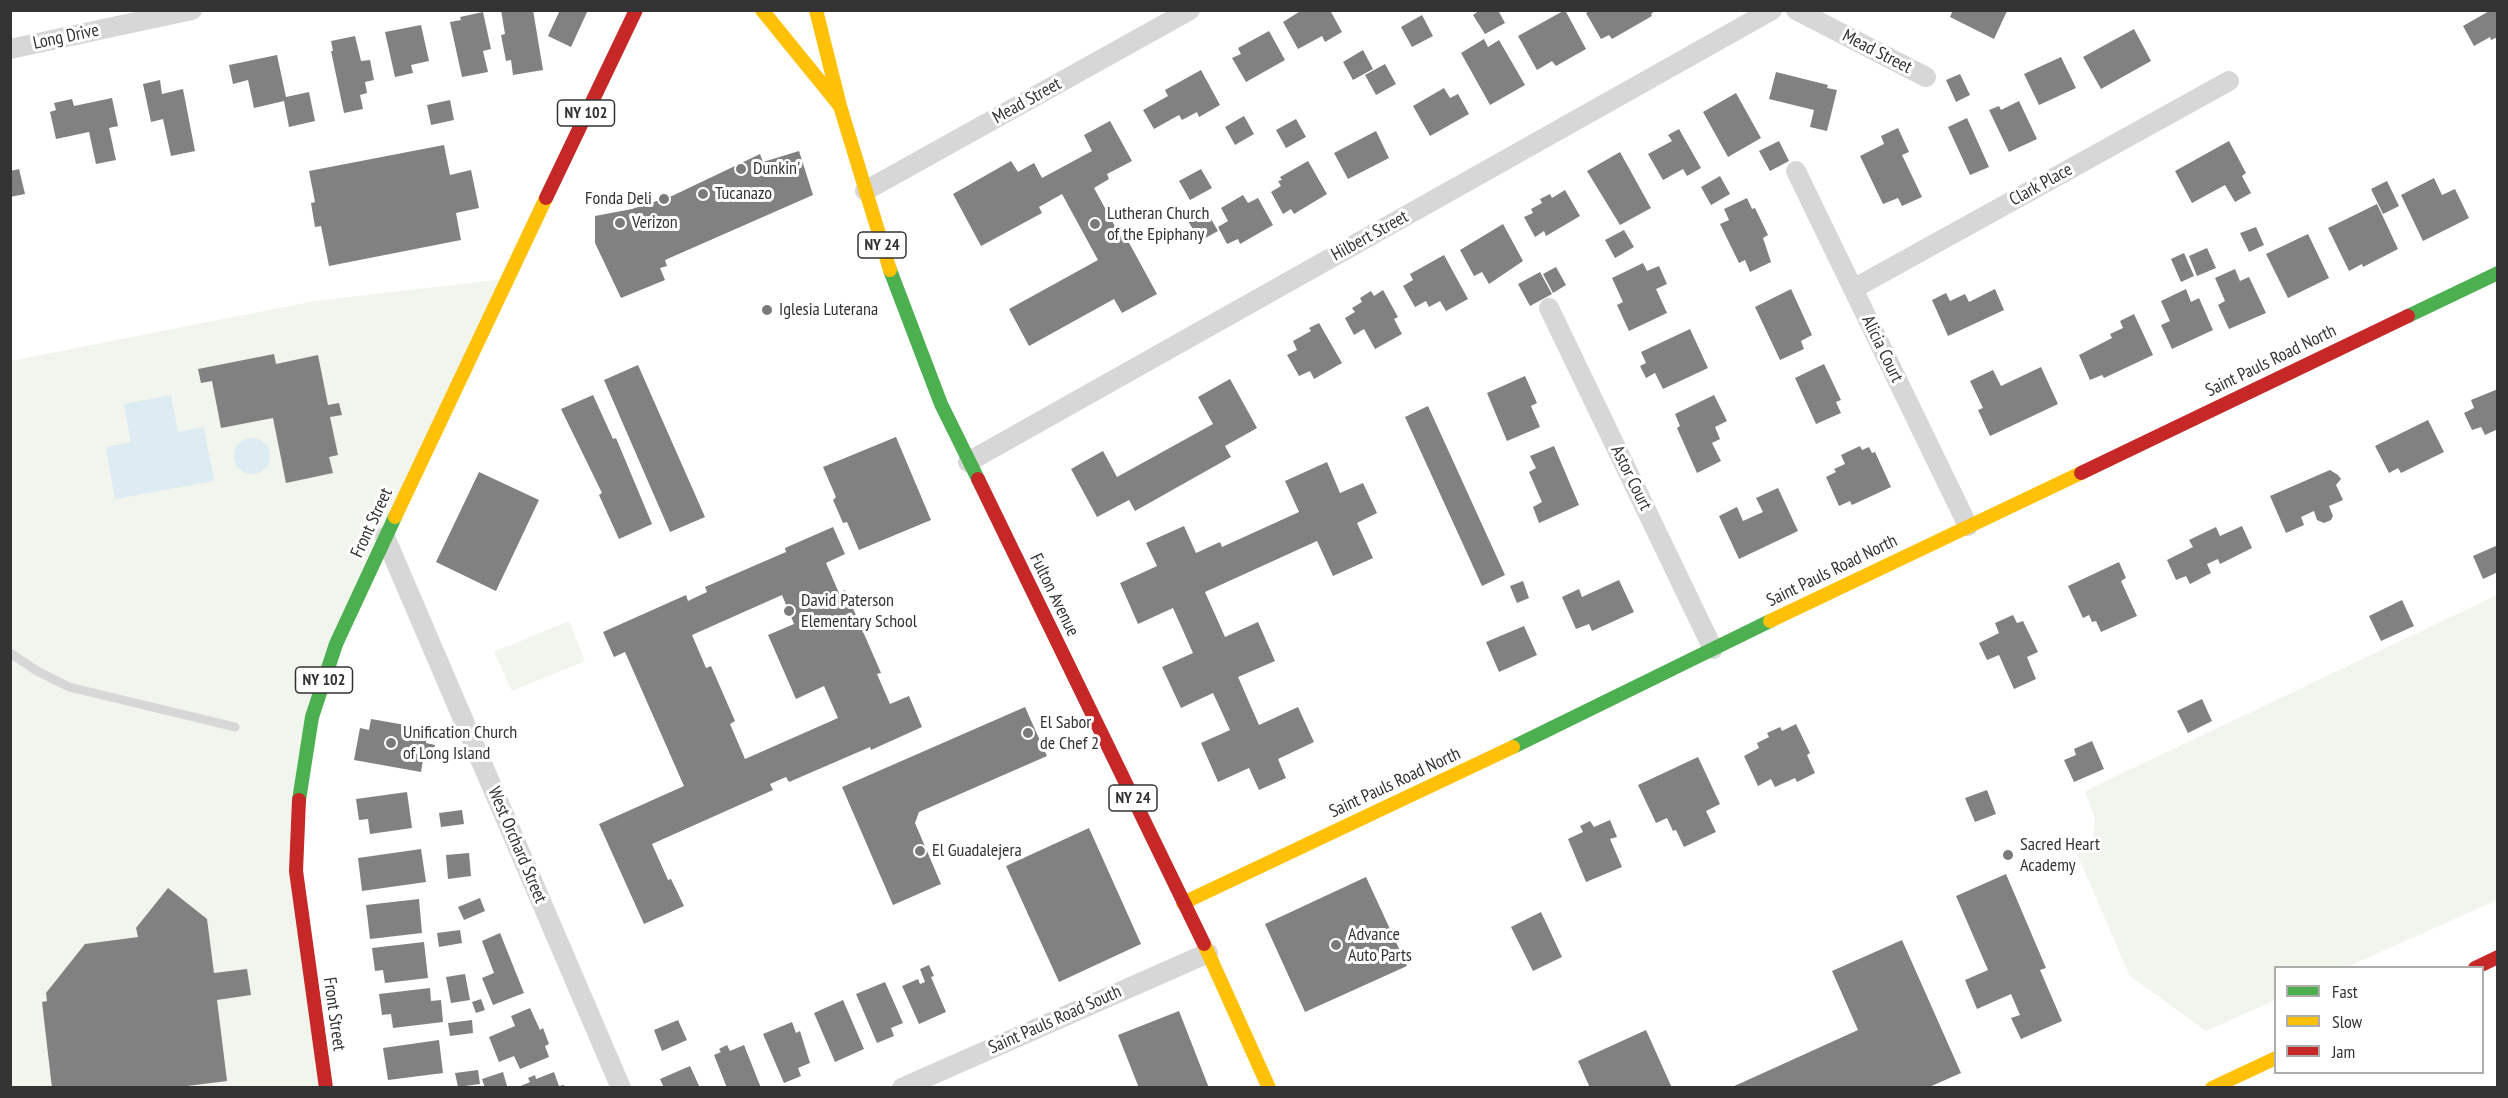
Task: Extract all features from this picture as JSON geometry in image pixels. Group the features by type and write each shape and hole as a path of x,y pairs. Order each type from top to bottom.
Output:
{"main road":[{"name":"Front Street","path":"326,1088 296,871 299,789 312,717 336,644 385,537 636,10"},
{"path":"762,10 840,106"},
{"name":"NY 24","path":"816,10 840,106"},
{"name":"Fulton Avenue","path":"840,106 900,299 922,358 968,462 1208,952 1269,1088"},
{"name":"Saint Pauls Road North","path":"1183,903 1456,775 1968,526 2498,273"},
{"path":"2479,966 2498,957"},
{"path":"2213,1087 2274,1059"}],"street":[{"name":"Long Drive","path":"10,49 192,10"},
{"name":"Mead Street","path":"865,191 1190,10"},
{"name":"Hilbert Street","path":"968,462 1772,10"},
{"name":"Mead Street","path":"1796,10 1926,76"},
{"name":"Clark Place","path":"1853,289 2229,81"},
{"name":"Alicia Court","path":"1796,171 1968,526"},
{"name":"Astor Court","path":"1549,308 1713,649"},
{"name":"West Orchard Street","path":"385,537 621,1088"},
{"name":"Saint Pauls Road South","path":"902,1088 1208,952"}],"lane":[{"path":"10,653 69,687 235,727"}],"shaded area":[{"path":"504,279 384,531 296,781 322,1087 11,1087 11,361 315,301"},
{"path":"171,395 178,432 204,427 214,481 115,499 106,447 131,442 124,404"},
{"path":"252,438 265,443 270,456 265,469 252,474 239,469 234,456 239,443"},
{"path":"2497,595 2497,900 2349,966 2274,966 2274,1000 2206,1031 2130,976 2074,847 2093,840 2095,818 2085,791"},
{"path":"569,621 585,661 512,691 494,652"}],"building":[{"path":"501,10 533,10 543,70 513,75 511,60 506,61 501,35 505,34"},
{"path":"560,10 588,10 571,47 548,36"},
{"path":"1302,10 1330,10 1342,32 1325,42 1322,36 1298,49 1283,22"},
{"path":"1480,10 1498,10 1505,23 1485,34 1473,15"},
{"path":"1565,10 1586,49 1556,66 1552,61 1537,70 1518,36"},
{"path":"1590,10 1656,10 1651,14 1652,16 1612,39 1609,35 1601,39 1586,13"},
{"path":"1953,10 2007,11 1994,39 1950,17"},
{"path":"2491,10 2498,10 2498,37 2491,40 2490,37 2474,46 2463,26"},
{"path":"483,12 491,49 483,51 488,72 462,77 450,22 461,20 460,17"},
{"path":"1422,15 1433,36 1412,47 1401,27"},
{"path":"421,25 429,61 411,65 413,73 395,77 385,32"},
{"path":"2134,29 2151,61 2101,89 2083,57"},
{"path":"1269,31 1285,60 1246,82 1232,58 1241,54 1238,48"},
{"path":"355,36 361,61 370,60 374,80 365,82 367,93 360,95 363,109 344,113 331,41"},
{"path":"1484,39 1488,47 1499,40 1525,85 1490,105 1461,53"},
{"path":"1363,50 1373,69 1353,80 1343,62"},
{"path":"277,55 286,97 309,92 315,121 289,127 284,101 254,108 248,80 233,84 229,65"},
{"path":"2061,57 2076,88 2039,105 2024,74"},
{"path":"1385,64 1396,84 1376,95 1365,75"},
{"path":"1201,70 1220,105 1199,117 1197,112 1182,120 1179,115 1154,129 1143,110 1168,96 1165,90"},
{"path":"1776,72 1828,85 1827,88 1837,90 1827,131 1810,127 1814,110 1769,99"},
{"path":"1960,74 1970,95 1956,102 1946,80"},
{"path":"160,80 162,94 183,89 195,151 171,156 163,119 151,122 143,84"},
{"path":"1444,88 1450,98 1458,94 1469,114 1430,136 1413,106"},
{"path":"1736,93 1761,138 1728,157 1703,112"},
{"path":"112,98 118,126 109,128 116,160 96,164 89,132 56,139 50,112 56,110 54,103 72,99 74,106"},
{"path":"450,100 454,120 431,125 427,105"},
{"path":"2019,101 2037,139 2009,152 1989,110 1999,106 2001,110"},
{"path":"1244,116 1254,134 1235,145 1225,127"},
{"path":"1967,118 1989,167 1970,175 1948,127"},
{"path":"1296,119 1306,137 1286,148 1276,130"},
{"path":"1110,121 1132,161 1107,174 1109,179 1094,188 1123,241 1127,239 1157,294 1122,313 1114,299 1029,346 1009,309 1098,260 1062,194 1039,207 1042,213 981,246 953,194 1011,161 1018,172 1034,163 1042,178 1092,151 1084,135"},
{"path":"1898,128 1909,152 1902,155 1922,197 1902,206 1898,198 1883,204 1860,156 1884,144 1881,136"},
{"path":"1679,129 1701,168 1687,176 1683,169 1663,180 1648,154 1672,141 1668,135"},
{"path":"1376,131 1389,158 1348,179 1334,153"},
{"path":"1779,141 1789,161 1770,171 1759,151"},
{"path":"2229,141 2246,173 2242,176 2251,193 2235,202 2225,185 2192,203 2175,171"},
{"path":"444,145 450,175 471,170 479,208 456,213 461,240 329,266 321,226 315,227 311,203 315,202 309,171"},
{"path":"799,151 813,195 665,260 667,266 660,268 665,280 621,298 595,243 595,216 632,209 672,196 760,154 763,162"},
{"path":"1620,152 1651,208 1620,225 1587,171"},
{"path":"1308,161 1327,194 1294,214 1291,209 1283,214 1271,192 1281,186 1278,181 1282,180 1280,177"},
{"path":"19,169 25,194 10,197 10,171"},
{"path":"1201,169 1212,188 1190,200 1179,181"},
{"path":"1720,176 1730,194 1711,205 1701,187"},
{"path":"2434,178 2442,195 2455,189 2469,218 2423,241 2401,195"},
{"path":"2387,181 2399,206 2383,214 2371,189"},
{"path":"1565,190 1580,216 1546,236 1544,231 1535,237 1524,217 1533,213 1531,209 1542,203 1540,199 1550,194 1552,198"},
{"path":"1243,195 1248,203 1258,198 1273,225 1240,244 1238,239 1227,244 1218,227 1228,221 1221,208"},
{"path":"1747,198 1752,209 1755,208 1768,235 1763,238 1771,262 1750,272 1745,260 1739,263 1720,224 1729,220 1724,209"},
{"path":"2377,204 2398,249 2363,267 2362,264 2349,271 2328,228"},
{"path":"1203,205 1218,231 1200,241 1185,216"},
{"path":"1503,224 1523,261 1489,284 1482,272 1474,276 1460,250"},
{"path":"2256,227 2264,245 2249,252 2240,233"},
{"path":"1624,230 1634,247 1615,258 1605,240"},
{"path":"2308,234 2329,278 2288,298 2266,254"},
{"path":"2207,248 2216,268 2197,276 2189,256"},
{"path":"2184,253 2194,276 2181,282 2171,259"},
{"path":"1444,255 1468,299 1446,311 1440,301 1429,307 1426,301 1415,307 1403,286 1413,280 1410,274"},
{"path":"1643,263 1647,271 1659,266 1667,284 1656,289 1667,313 1629,331 1617,305 1623,302 1612,278"},
{"path":"1556,267 1566,285 1553,293 1543,274"},
{"path":"2235,269 2240,281 2249,277 2266,313 2229,329 2218,305 2225,301 2215,278"},
{"path":"1540,272 1552,294 1530,306 1518,284"},
{"path":"1791,289 1812,335 1801,341 1804,349 1780,360 1755,307"},
{"path":"1995,289 2004,310 1948,336 1932,300 1946,293 1950,301 1965,294 1969,302"},
{"path":"2186,289 2191,302 2199,298 2213,330 2172,349 2161,325 2170,321 2161,301"},
{"path":"1383,290 1398,317 1394,319 1402,334 1375,349 1364,329 1354,335 1345,318 1355,312 1352,308 1362,302 1360,298 1371,291 1374,296"},
{"path":"2134,314 2153,355 2104,378 2102,375 2090,380 2079,355 2112,338 2110,334 2123,328 2120,321"},
{"path":"1319,323 1342,363 1314,379 1310,371 1299,376 1287,355 1297,350 1293,341 1311,331 1309,328"},
{"path":"1690,329 1708,368 1663,389 1655,373 1646,378 1640,366 1646,363 1641,352"},
{"path":"274,354 276,364 318,355 328,405 339,403 342,415 330,417 338,455 329,457 333,473 286,483 273,418 221,428 212,381 201,383 198,369"},
{"path":"1824,364 1841,400 1836,402 1841,413 1816,424 1795,378"},
{"path":"638,365 705,517 670,532 604,380"},
{"path":"2041,367 2058,404 1990,436 1978,410 1983,408 1970,381 1993,370 2001,386"},
{"path":"1525,376 1537,403 1531,406 1540,427 1507,441 1487,393"},
{"path":"1230,379 1257,428 1225,446 1231,457 1135,511 1129,500 1097,517 1071,469 1103,451 1117,477 1213,424 1198,397"},
{"path":"2498,389 2498,429 2485,435 2481,427 2472,430 2464,413 2474,408 2471,400"},
{"path":"593,395 613,439 616,438 652,524 619,539 599,495 602,493 561,409"},
{"path":"1714,395 1727,421 1715,427 1720,439 1712,443 1721,461 1697,473 1677,428 1680,426 1675,414"},
{"path":"1428,406 1505,575 1482,586 1405,417"},
{"path":"2428,420 2444,452 2401,473 2398,468 2389,473 2375,446"},
{"path":"896,437 931,520 859,550 847,522 843,523 833,500 836,497 823,467"},
{"path":"1554,446 1579,505 1539,523 1533,507 1542,502 1529,472 1536,468 1530,456"},
{"path":"1860,446 1862,450 1869,447 1872,453 1875,452 1891,487 1852,505 1850,501 1839,506 1826,477 1836,472 1834,469 1845,464 1841,455"},
{"path":"1327,462 1340,493 1363,483 1377,513 1357,523 1373,558 1333,576 1317,541 1205,592 1225,637 1258,622 1275,661 1238,677 1259,725 1298,707 1314,742 1278,759 1286,778 1259,790 1249,768 1218,782 1201,743 1230,730 1213,693 1181,708 1162,667 1193,653 1173,608 1138,624 1120,583 1157,566 1146,543 1184,526 1196,553 1220,542 1222,547 1299,512 1285,481"},
{"path":"2330,470 2341,479 2336,485 2343,500 2329,506 2333,516 2331,520 2324,523 2317,520 2314,511 2301,517 2304,525 2286,533 2270,496"},
{"path":"479,472 539,500 496,591 436,562"},
{"path":"1778,488 1798,531 1739,559 1719,516 1737,507 1743,521 1763,512 1756,498"},
{"path":"2242,526 2252,548 2220,564 2218,559 2207,564 2211,573 2190,584 2186,576 2176,580 2167,560 2193,547 2189,540 2216,527 2220,536"},
{"path":"833,527 845,554 826,563 839,593 845,590 881,673 877,674 890,704 909,696 922,727 789,782 786,777 770,784 773,790 652,844 668,880 671,879 684,906 644,924 599,824 684,786 625,652 614,657 603,632 686,595 688,601 707,592 705,587 786,552 785,548","holes":["782,595 794,624 768,635 796,699 824,686 838,718 745,759 730,724 735,721 711,666 706,668 692,635"]},
{"path":"2498,545 2498,572 2483,579 2473,556"},
{"path":"2119,562 2126,578 2121,581 2137,616 2101,632 2096,621 2092,622 2089,615 2083,618 2068,586"},
{"path":"1619,580 1634,612 1592,631 1589,624 1576,629 1562,597 1579,589 1582,597"},
{"path":"1523,581 1529,598 1517,603 1510,586"},
{"path":"2402,600 2414,626 2381,641 2369,616"},
{"path":"2013,615 2017,623 2023,621 2038,652 2027,657 2036,679 2014,689 1999,655 1987,660 1979,643 1999,633 1995,623"},
{"path":"1524,626 1537,655 1499,672 1486,642"},
{"path":"2202,699 2212,721 2188,733 2177,711"},
{"path":"1025,707 1047,756 919,812 915,823 941,884 893,905 842,787"},
{"path":"371,719 428,729 426,743 435,745 431,762 423,760 421,772 354,760 360,728 369,730"},
{"path":"1796,724 1810,753 1807,755 1815,773 1797,782 1795,778 1775,787 1771,779 1758,786 1744,756 1759,748 1757,743 1769,737 1767,733 1780,727 1782,731"},
{"path":"2092,741 2104,769 2074,782 2064,760 2076,755 2074,749"},
{"path":"1698,757 1720,804 1706,811 1716,832 1684,847 1667,818 1656,823 1638,785"},
{"path":"1987,790 1996,814 1975,822 1965,798"},
{"path":"407,792 412,828 370,834 368,819 359,820 356,799"},
{"path":"462,810 464,824 441,827 439,813"},
{"path":"1610,820 1617,837 1610,839 1622,867 1586,882 1568,839 1583,832 1580,826 1590,821 1594,827"},
{"path":"1089,828 1141,944 1059,982 1006,866"},
{"path":"421,849 426,882 362,891 358,858"},
{"path":"469,853 471,876 448,879 446,855"},
{"path":"2006,874 2046,968 2040,970 2062,1021 2021,1039 2011,1018 2020,1015 2011,994 1977,1009 1965,980 1988,970 1956,896"},
{"name":"Advance Auto Parts","path":"1366,877 1407,966 1305,1012 1265,924"},
{"path":"168,888 207,919 214,973 247,969 251,995 217,1000 227,1081 171,1088 52,1088 42,1002 47,1001 46,993 85,944 138,937 136,928"},
{"path":"480,898 485,911 464,920 458,907"},
{"path":"419,899 422,933 370,939 366,905"},
{"path":"1541,912 1562,957 1533,971 1511,927"},
{"path":"460,930 462,943 439,947 437,933"},
{"path":"500,933 524,993 493,1005 482,978 494,973 482,941"},
{"path":"1902,940 1961,1073 1927,1088 1730,1088 1858,1030 1832,971"},
{"path":"424,942 428,978 385,983 383,970 375,971 372,948"},
{"path":"929,965 934,976 931,977 946,1012 919,1024 902,986 918,979 920,984 925,982 920,969"},
{"path":"465,974 470,1000 451,1003 446,977"},
{"path":"885,982 903,1023 891,1028 894,1036 877,1043 856,994"},
{"path":"430,988 431,1001 441,1000 443,1022 393,1028 391,1014 382,1015 379,994"},
{"path":"481,999 485,1010 476,1013 472,1002"},
{"path":"843,1000 864,1049 835,1062 814,1013"},
{"path":"530,1008 540,1030 543,1028 549,1044 545,1046 549,1057 520,1069 514,1056 499,1062 489,1037 515,1026 511,1016"},
{"path":"1179,1011 1209,1088 1139,1088 1118,1035"},
{"path":"472,1020 473,1033 450,1036 448,1023"},
{"path":"678,1020 687,1040 662,1051 654,1030"},
{"path":"792,1022 796,1033 800,1031 810,1063 798,1068 801,1076 784,1083 763,1034"},
{"path":"1646,1030 1672,1088 1590,1088 1578,1061"},
{"path":"439,1040 443,1073 388,1080 383,1048"},
{"path":"727,1045 730,1051 744,1045 761,1088 727,1088 714,1055 721,1052 719,1049"},
{"path":"690,1066 700,1088 664,1088 660,1079"},
{"path":"478,1070 480,1084 458,1087 455,1073"},
{"path":"503,1072 507,1086 485,1088 482,1079"},
{"path":"554,1072 559,1086 564,1085 565,1088 516,1088 530,1082 528,1078 535,1075 536,1079"}],"traffic: fast":[{"path":"890,270 941,404 978,479"},
{"path":"2408,316 2498,273"},
{"path":"299,800 312,717 336,644 395,517"},
{"path":"1513,747 1770,621"}],"traffic: slow":[{"path":"762,10 840,106"},
{"path":"816,10 840,106 890,270"},
{"path":"395,517 546,198"},
{"path":"1770,621 2081,473"},
{"path":"1183,903 1513,747"},
{"path":"1204,944 1269,1088"},
{"path":"2212,1088 2274,1059"}],"traffic: jam":[{"path":"546,198 636,10"},
{"path":"2081,473 2408,316"},
{"path":"978,479 1204,944"},
{"path":"299,800 296,871 326,1088"},
{"path":"2479,966 2498,957"}],"place":[{"name":"Dunkin'","path":"741,169"},
{"name":"Tucanazo","path":"703,194"},
{"name":"Fonda Deli","path":"664,199"},
{"name":"Verizon","path":"620,223"},
{"name":"Lutheran Church of the Epiphany","path":"1095,224"},
{"name":"Iglesia Luterana","path":"767,310"},
{"name":"David Paterson Elementary School","path":"789,611"},
{"name":"El Sabor de Chef 2","path":"1028,733"},
{"name":"Unification Church of Long Island","path":"391,743"},
{"name":"El Guadalejera","path":"920,851"},
{"name":"Sacred Heart Academy","path":"2008,855"},
{"name":"Advance Auto Parts","path":"1336,945"}]}
